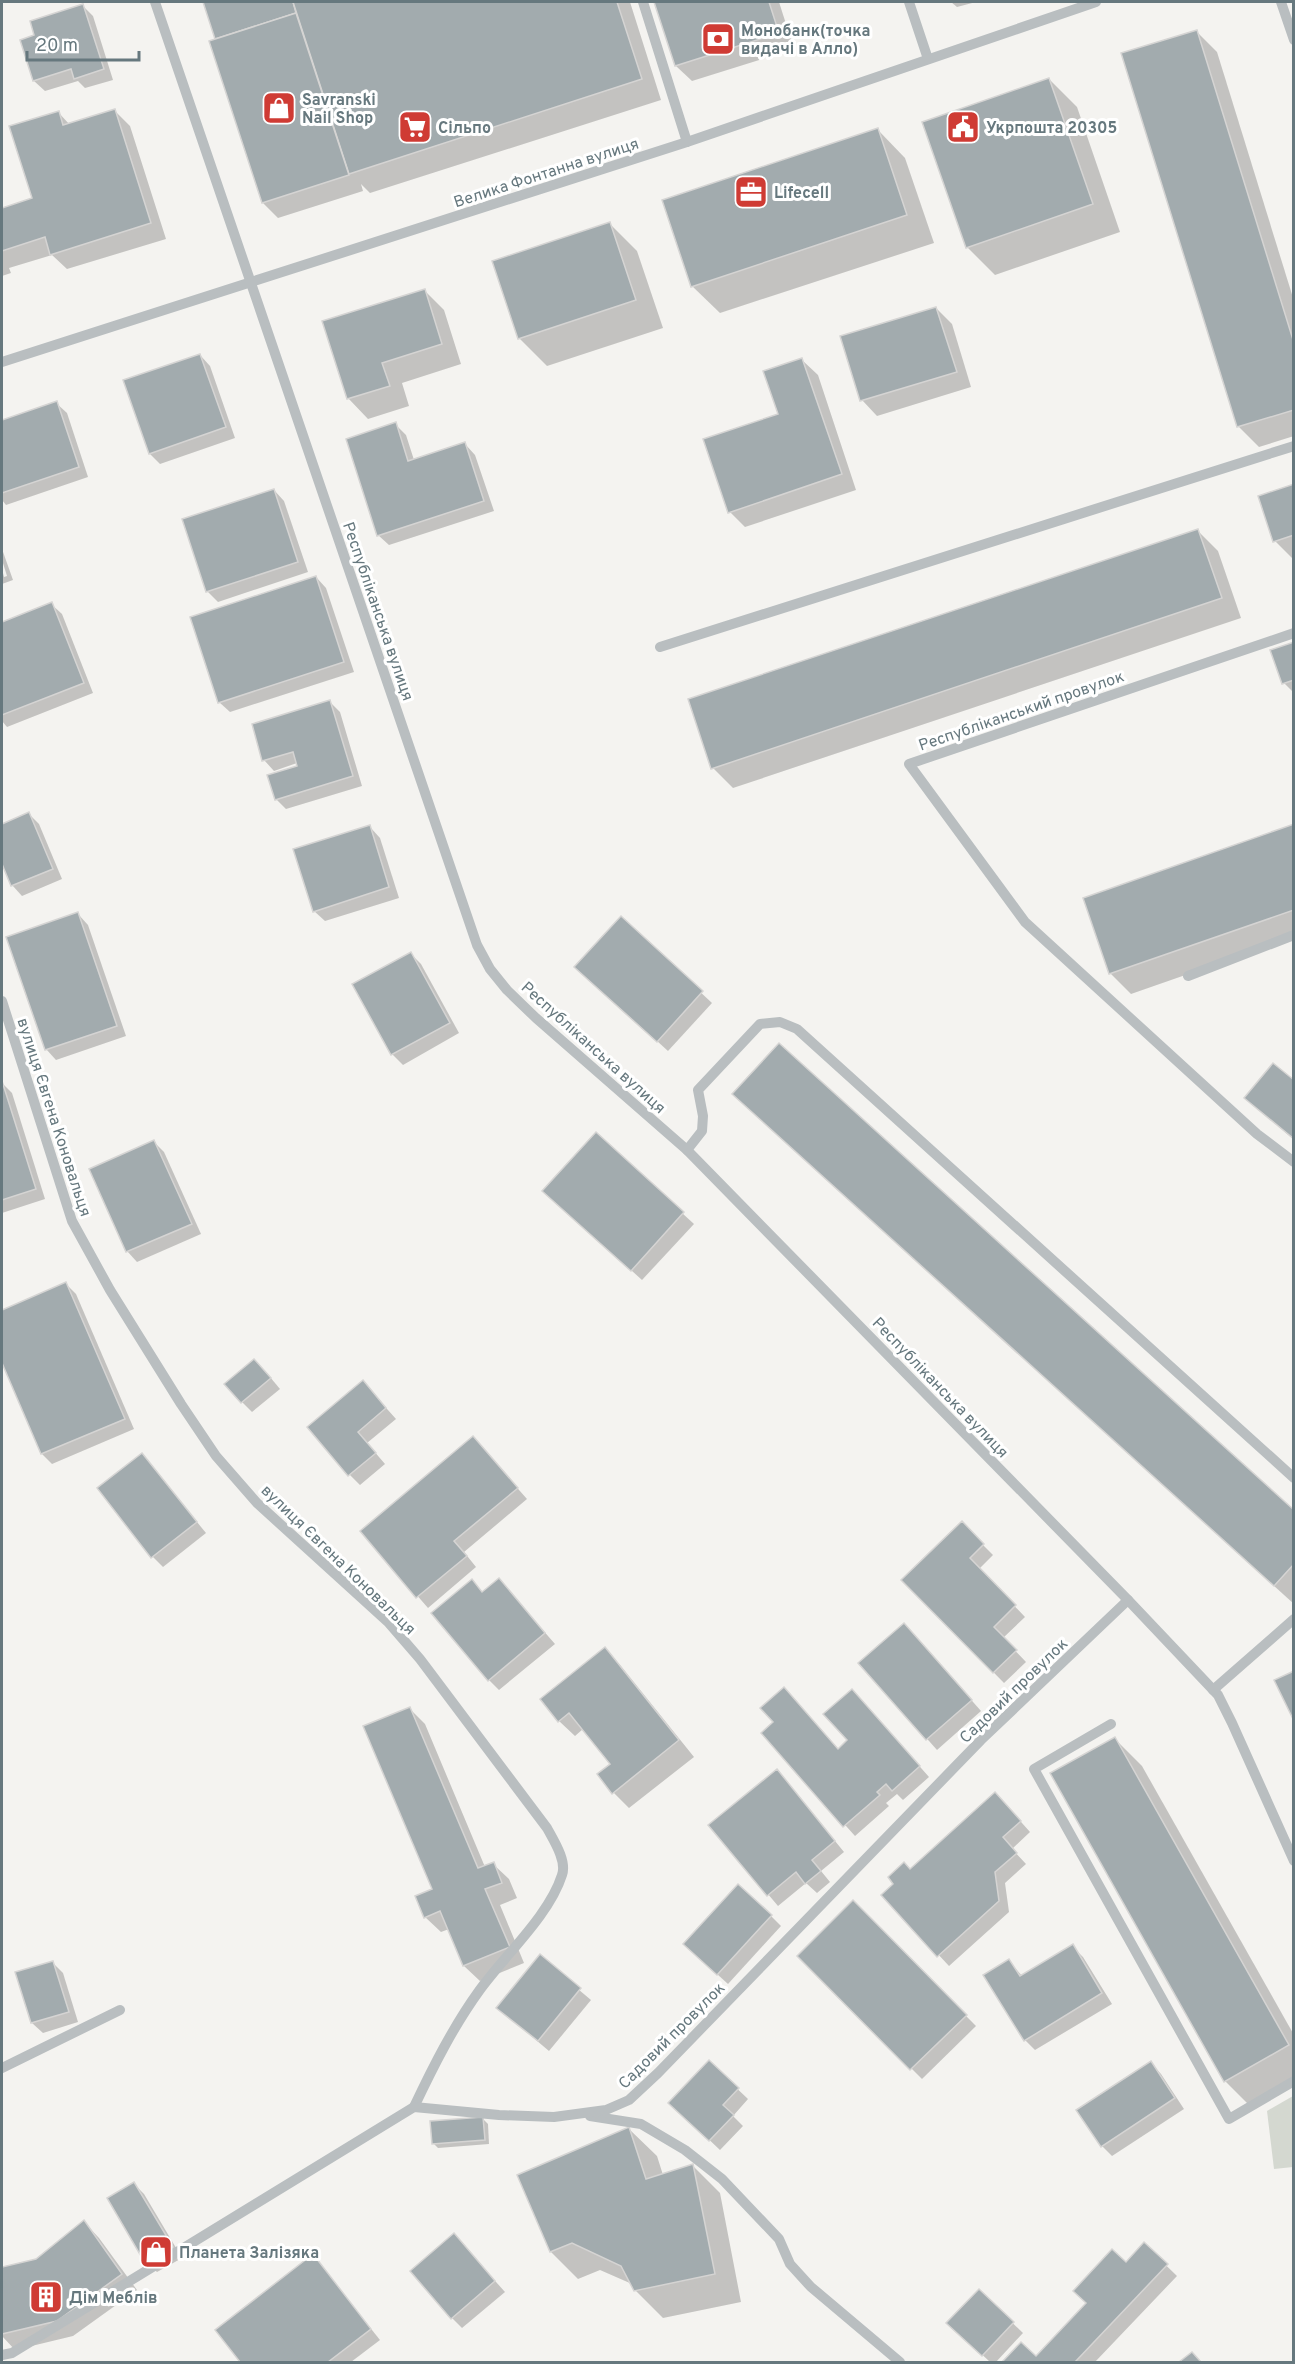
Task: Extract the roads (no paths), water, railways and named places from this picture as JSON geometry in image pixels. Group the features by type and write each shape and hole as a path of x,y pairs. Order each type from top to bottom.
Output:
{"street":[{"name":"Республіканська вулиця","path":"155,2 477,945 490,969 536,1018 687,1150 1128,1600 1213,1690 1232,1723 1293,1861"},
{"path":"643,2 687,142"},
{"path":"909,2 928,59"},
{"name":"Велика Фонтанна вулиця","path":"2,362 687,142 1096,2"},
{"path":"1281,2 1293,40"},
{"path":"660,647 1293,446"},
{"name":"Республіканський провулок","path":"1293,633 909,764 1025,922 1257,1134 1293,1162"},
{"path":"1188,976 1293,935"},
{"name":"вулиця Євгена Коновальця","path":"2,1001 72,1221 110,1290 181,1404 216,1456 257,1503 388,1622 400,1636 547,1828 558,1849 563,1872 551,1900 479,1991 442,2048 414,2107"},
{"path":"687,1150 702,1131 703,1116 698,1090 760,1024 780,1022 797,1029 1293,1478"},
{"name":"Садовий провулок","path":"414,2107 510,2116 554,2117 606,2110 629,2100 667,2064 981,1740 1128,1600"},
{"path":"1213,1690 1293,1619"},
{"path":"1111,1724 1034,1769 1229,2119 1293,2081"},
{"path":"2,2068 120,2010"},
{"path":"10,2357 414,2107"},
{"path":"578,2114 640,2124 685,2150 722,2179 779,2239 790,2264 812,2287 900,2362"}],"place":[{"name":"Монобанк(точка видачі в Алло)","path":"718,39"},
{"name":"Savranski Nail Shop","path":"279,108"},
{"name":"Сільпо","path":"415,127"},
{"name":"Укрпошта 20305","path":"963,127"},
{"name":"Lifecell","path":"751,192"},
{"name":"Планета Залізяка","path":"156,2252"},
{"name":"Дім Меблів","path":"46,2297"}]}
